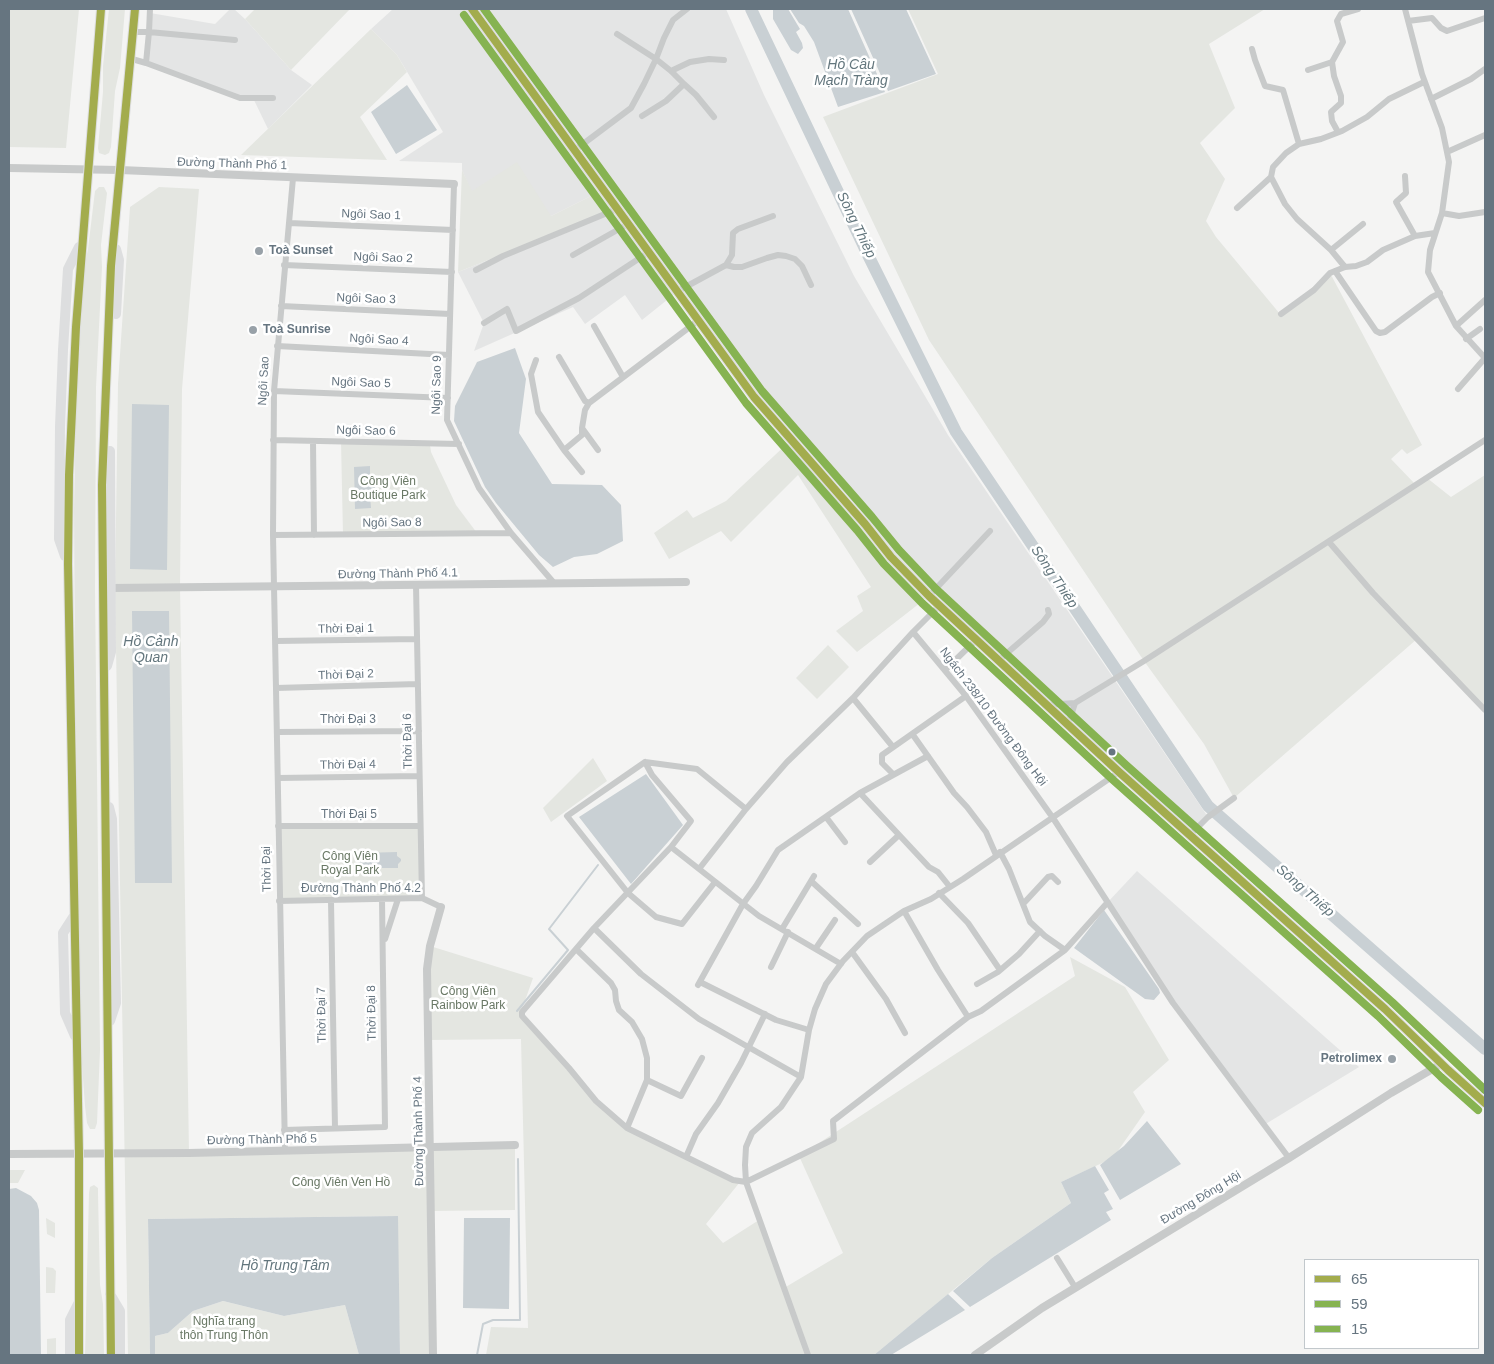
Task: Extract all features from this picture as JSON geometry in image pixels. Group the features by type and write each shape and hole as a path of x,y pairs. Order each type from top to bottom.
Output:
{"highway":[{"path":"79,1355 79,1153 68,564 70,455 81,244 89,170 101,9"},
{"path":"111,1355 102,485 111,266 132,59 135,9"},
{"path":"472,9 754,397 865,524 891,557 939,606 1046,705 1385,1009 1441,1064 1485,1103"},
{"path":"104,679 111,652 110,459 119,260 114,240"},
{"path":"110,1292 120,1311 120,1355"},
{"path":"70,1355 70,1320 79,1301"}],"street":[{"path":"146,63 150,9"},
{"path":"575,150 630,108 656,59 673,20 688,9"},
{"path":"1338,132 1332,121 1331,112 1341,103 1341,96 1334,76 1332,62 1343,42 1337,20 1341,14 1358,9"},
{"path":"1406,9 1424,82 1442,128 1449,162 1442,213 1430,250 1428,272 1456,326 1485,358 1458,389"},
{"path":"1408,21 1432,18 1441,28 1447,31 1485,18"},
{"path":"134,32 235,40"},
{"path":"617,34 671,71 696,95 714,117"},
{"path":"1252,49 1254,60 1266,86 1283,90 1299,144"},
{"path":"132,59 240,98 273,98"},
{"path":"671,71 690,62 710,59 724,60"},
{"path":"1308,70 1332,62"},
{"path":"1431,99 1485,69"},
{"path":"1345,267 1331,250 1297,219 1285,204 1271,177 1271,172 1277,161 1299,144 1321,140 1338,132 1367,117 1389,99 1424,82"},
{"path":"642,116 666,101 684,84"},
{"path":"1447,152 1485,135"},
{"name":"Đường Thành Phố 1","path":"9,168 120,170 454,184"},
{"path":"1405,176 1406,193 1396,202 1415,236"},
{"path":"1237,208 1271,177"},
{"name":"Ngôi Sao","path":"275,586 273,535 274,391 293,178"},
{"name":"Ngôi Sao 9","path":"454,184 447,420 479,488 511,533 554,583"},
{"path":"476,270 503,256 617,209"},
{"path":"1442,213 1459,216 1485,212"},
{"path":"678,291 726,264 732,255 734,233 738,229 773,216"},
{"name":"Ngôi Sao 1","path":"289,223 453,230"},
{"path":"573,255 628,224"},
{"path":"1331,250 1363,224"},
{"path":"1280,314 1314,290 1335,271 1366,262 1382,250 1415,236 1435,233"},
{"path":"484,323 507,309 516,331 579,298 649,252"},
{"path":"726,264 742,267 772,256 786,256 802,266 811,285"},
{"name":"Ngôi Sao 2","path":"284,265 452,272"},
{"path":"1335,271 1376,331 1380,333 1385,332 1440,293"},
{"path":"1456,326 1485,300"},
{"name":"Ngôi Sao 3","path":"281,306 450,314"},
{"path":"564,450 582,435 585,410 589,403 699,320"},
{"path":"594,326 623,377"},
{"path":"1466,339 1480,329"},
{"name":"Ngôi Sao 4","path":"278,346 449,355"},
{"path":"560,357 585,401 589,403"},
{"path":"536,360 531,374 538,412 564,450 582,472"},
{"name":"Ngôi Sao 5","path":"274,391 448,398"},
{"path":"582,428 598,450"},
{"name":"Ngôi Sao 6","path":"273,440 459,444"},
{"path":"1046,705 1075,702 1098,689 1485,440"},
{"path":"313,441 314,535"},
{"path":"929,596 990,531"},
{"name":"Ngôi Sao 8","path":"273,535 511,533"},
{"path":"1329,542 1374,593 1485,710"},
{"name":"Đường Thành Phố 4.1","path":"111,588 686,582"},
{"name":"Thời Đại 6","path":"416,585 422,898"},
{"name":"Thời Đại","path":"275,586 279,901 285,1151"},
{"path":"699,869 746,809 787,762 853,698 939,606"},
{"path":"999,660 1043,622 1048,614 1048,610"},
{"name":"Ngách 238/10 Đường Đông Hội","path":"913,632 966,696 1053,818 1173,1003 1289,1158"},
{"name":"Thời Đại 1","path":"276,641 417,639"},
{"path":"945,670 976,640"},
{"name":"Thời Đại 2","path":"276,688 418,684"},
{"path":"893,774 882,763 881,758 893,747 913,735 928,721 966,696"},
{"path":"853,698 893,747"},
{"path":"1068,725 1075,702"},
{"name":"Thời Đại 3","path":"277,732 418,731"},
{"path":"913,735 954,793 986,832 1009,869 1030,922 1065,950"},
{"path":"809,1030 765,1014 699,984 743,904 778,850 860,793 928,756"},
{"path":"715,882 682,924 656,917 628,893 567,816 645,762 697,769 746,809"},
{"path":"645,762 652,775 688,817 690,822 671,847 594,928 526,1006 522,1016 596,1101 627,1128 733,1180 746,1182 834,1139 832,1122 968,1017 981,1011 1065,950 1107,904"},
{"path":"808,1355 746,1182 745,1165 746,1148 752,1133 781,1107 801,1077 809,1030 815,1009 826,984 841,964 867,936 904,911 950,887 1119,772"},
{"name":"Thời Đại 4","path":"278,778 420,776"},
{"path":"860,793 929,867 938,872 950,887"},
{"path":"1190,835 1208,817 1232,799"},
{"path":"826,817 845,842"},
{"name":"Thời Đại 5","path":"278,826 420,826"},
{"path":"870,862 899,835"},
{"path":"671,847 759,916 841,964"},
{"path":"1023,904 1048,877 1052,876 1058,882"},
{"path":"771,967 785,931 813,878 858,924"},
{"path":"939,894 968,923 1000,970"},
{"name":"Đường Thành Phố 4.2","path":"279,901 422,898 441,908"},
{"path":"383,945 398,899"},
{"name":"Thời Đại 8","path":"335,1128 385,1127 382,900"},
{"name":"Thời Đại 7","path":"331,901 335,1128"},
{"name":"Đường Thành Phố 4","path":"433,1355 427,969 430,946 441,908"},
{"path":"904,911 968,1017"},
{"path":"816,948 835,920"},
{"path":"594,928 641,974 699,1019 801,1077"},
{"path":"977,984 1000,970 1019,954 1040,931"},
{"path":"576,949 611,983 615,990 619,1010 632,1022 642,1039 647,1058 647,1080 627,1128"},
{"path":"852,952 886,999 905,1033"},
{"path":"686,1157 696,1134 718,1103 749,1048 765,1014"},
{"path":"647,1080 681,1096 702,1058"},
{"name":"Đường Đông Hội","path":"975,1355 1042,1308 1441,1064"},
{"path":"284,1130 335,1128"},
{"name":"Đường Thành Phố 5","path":"9,1154 285,1151 515,1145"},
{"path":"1057,1258 1075,1288"}],"shaded area":[{"path":"230,9 234,9 245,19 291,70 312,85 268,129 253,98 240,98 146,63 150,13 215,24"},
{"path":"393,9 726,9 764,95 854,276 948,435 1208,817 1190,835 939,606 754,397 677,292 642,320 625,295 585,324 573,307 474,351 484,323 458,272 616,209 603,190 551,216 471,191 462,170 462,163 399,161 443,132 397,55 371,29"},
{"path":"1137,871 1359,1067 1264,1125 1173,1003 1107,903"}],"green space":[{"path":"9,9 79,9 66,148 9,147"},
{"path":"109,9 125,9 120,68 115,91 111,147 109,153 105,155 99,153 98,148"},
{"path":"255,9 350,9 291,70 245,19"},
{"path":"908,9 1265,9 1209,44 1235,108 1200,143 1225,179 1206,221 1216,237 1280,314 1330,273 1422,445 1407,454 1402,449 1391,459 1416,485 1427,478 1451,497 1485,475 1485,709 1417,639 1234,798 1204,744 1144,661 929,340 823,117 938,74"},
{"path":"371,29 397,55 407,72 360,117 387,160 241,155"},
{"path":"517,162 551,216 603,190 617,209 458,272 462,170 472,191"},
{"path":"99,187 104,187 107,193 101,245 102,267 96,387 95,590 100,1050 97,1123 95,1129 90,1129 87,1123 85,1106 81,1050 74,509 76,414 84,269 95,191"},
{"name":"Công Viên Ven Hồ","path":"159,187 199,189 182,389 180,587 189,1153 515,1145 515,1210 431,1211 433,1355 400,1355 397,1216 148,1219 150,1355 128,1355 115,588 118,384 130,207"},
{"path":"791,440 929,596 857,652 836,631 863,611 857,596 871,587 798,475 731,542 721,531 669,559 654,533 687,510 693,518 726,501"},
{"name":"Công Viên Boutique Park","path":"341,441 430,445 431,452 456,505 477,533 343,535"},
{"path":"828,645 849,667 817,699 796,678"},
{"path":"593,758 607,781 551,822 543,808"},
{"name":"Công Viên Royal Park","path":"278,826 420,826 422,898 279,901"},
{"name":"Công Viên Rainbow Park","path":"430,946 533,978 521,1012 596,1101 627,1128 740,1182 706,1224 723,1243 759,1220 784,1288 843,1253 799,1156 1075,976 1070,957 1125,987 1169,1060 1133,1092 1145,1112 1113,1158 1061,1182 1071,1203 992,1258 874,1355 486,1355 491,1327 528,1328 521,1039 428,1040"},
{"path":"9,1170 25,1170 18,1183 9,1183"},
{"path":"94,1185 98,1188 104,1355 85,1355 89,1193 90,1187"},
{"path":"46,1218 55,1223 55,1238 47,1234"},
{"path":"46,1267 53,1268 56,1271 55,1293 46,1293"},
{"name":"Nghĩa trang thôn Trung Thôn","path":"223,1301 284,1316 345,1305 359,1355 155,1355 155,1336 168,1333 193,1311"},
{"path":"56,1338 56,1355 47,1355 47,1339"}],"water":[{"path":"773,9 788,9 800,29 796,32 803,48 798,54 791,50 773,19"},
{"name":"Hồ Câu Mạch Tràng","path":"790,9 848,9 885,92 838,107 814,42"},
{"path":"851,9 906,9 936,74 888,91"},
{"path":"407,85 437,130 396,154 371,112"},
{"path":"515,348 526,379 519,433 552,484 602,485 621,505 623,541 597,554 574,557 553,567 539,555 485,487 454,421 455,406 477,362"},
{"path":"132,404 169,405 167,570 130,569"},
{"path":"370,466 370,482 375,487 375,490 370,495 371,508 355,509 354,467"},
{"name":"Hồ Cảnh Quan","path":"132,611 169,611 172,883 135,883"},
{"path":"646,774 683,825 631,884 579,817"},
{"path":"397,852 397,856 401,859 398,868 363,868 357,861 363,853"},
{"path":"1104,910 1159,989 1160,993 1154,1000 1145,999 1074,948"},
{"path":"1147,1121 1181,1164 1120,1200 1100,1165 1124,1146"},
{"path":"1095,1166 1109,1190 1104,1193 1113,1209 1106,1212 1111,1220 970,1307 953,1291 992,1258 1071,1203 1061,1182"},
{"path":"16,1188 31,1196 37,1203 39,1210 41,1355 9,1355 9,1189"},
{"name":"Hồ Trung Tâm","path":"398,1216 400,1355 359,1355 345,1305 284,1316 223,1301 193,1311 168,1333 155,1336 155,1355 150,1355 148,1219"},
{"path":"464,1218 510,1218 509,1309 463,1308"},
{"path":"948,1294 965,1310 891,1355 874,1355"}],"waterway":[{"name":"Sông Thiếp","path":"751,9 867,253 956,432 1208,806 1485,1049"},
{"path":"517,1011 568,950 549,929 598,865"},
{"path":"477,1355 483,1324 493,1320 520,1320 518,1159"}],"transit line":[{"name":"65","path":"79,1355 79,1153 68,564 69,475 76,327 101,9"},
{"name":"65","path":"111,1355 102,485 111,266 135,9"},
{"name":"65","path":"472,9 754,397 865,524 891,557 929,596 1119,772 1385,1009 1485,1103"},
{"name":"15","path":"484,9 762,391 899,550 936,589 1126,765 1392,1002 1485,1090"},
{"name":"59","path":"464,15 746,403 857,530 884,564 922,603 1112,779 1378,1016 1478,1110"}],"place":[{"name":"Toà Sunset","path":"259,251"},
{"name":"Toà Sunrise","path":"253,330"},
{"name":"Petrolimex","path":"1392,1059"}]}
